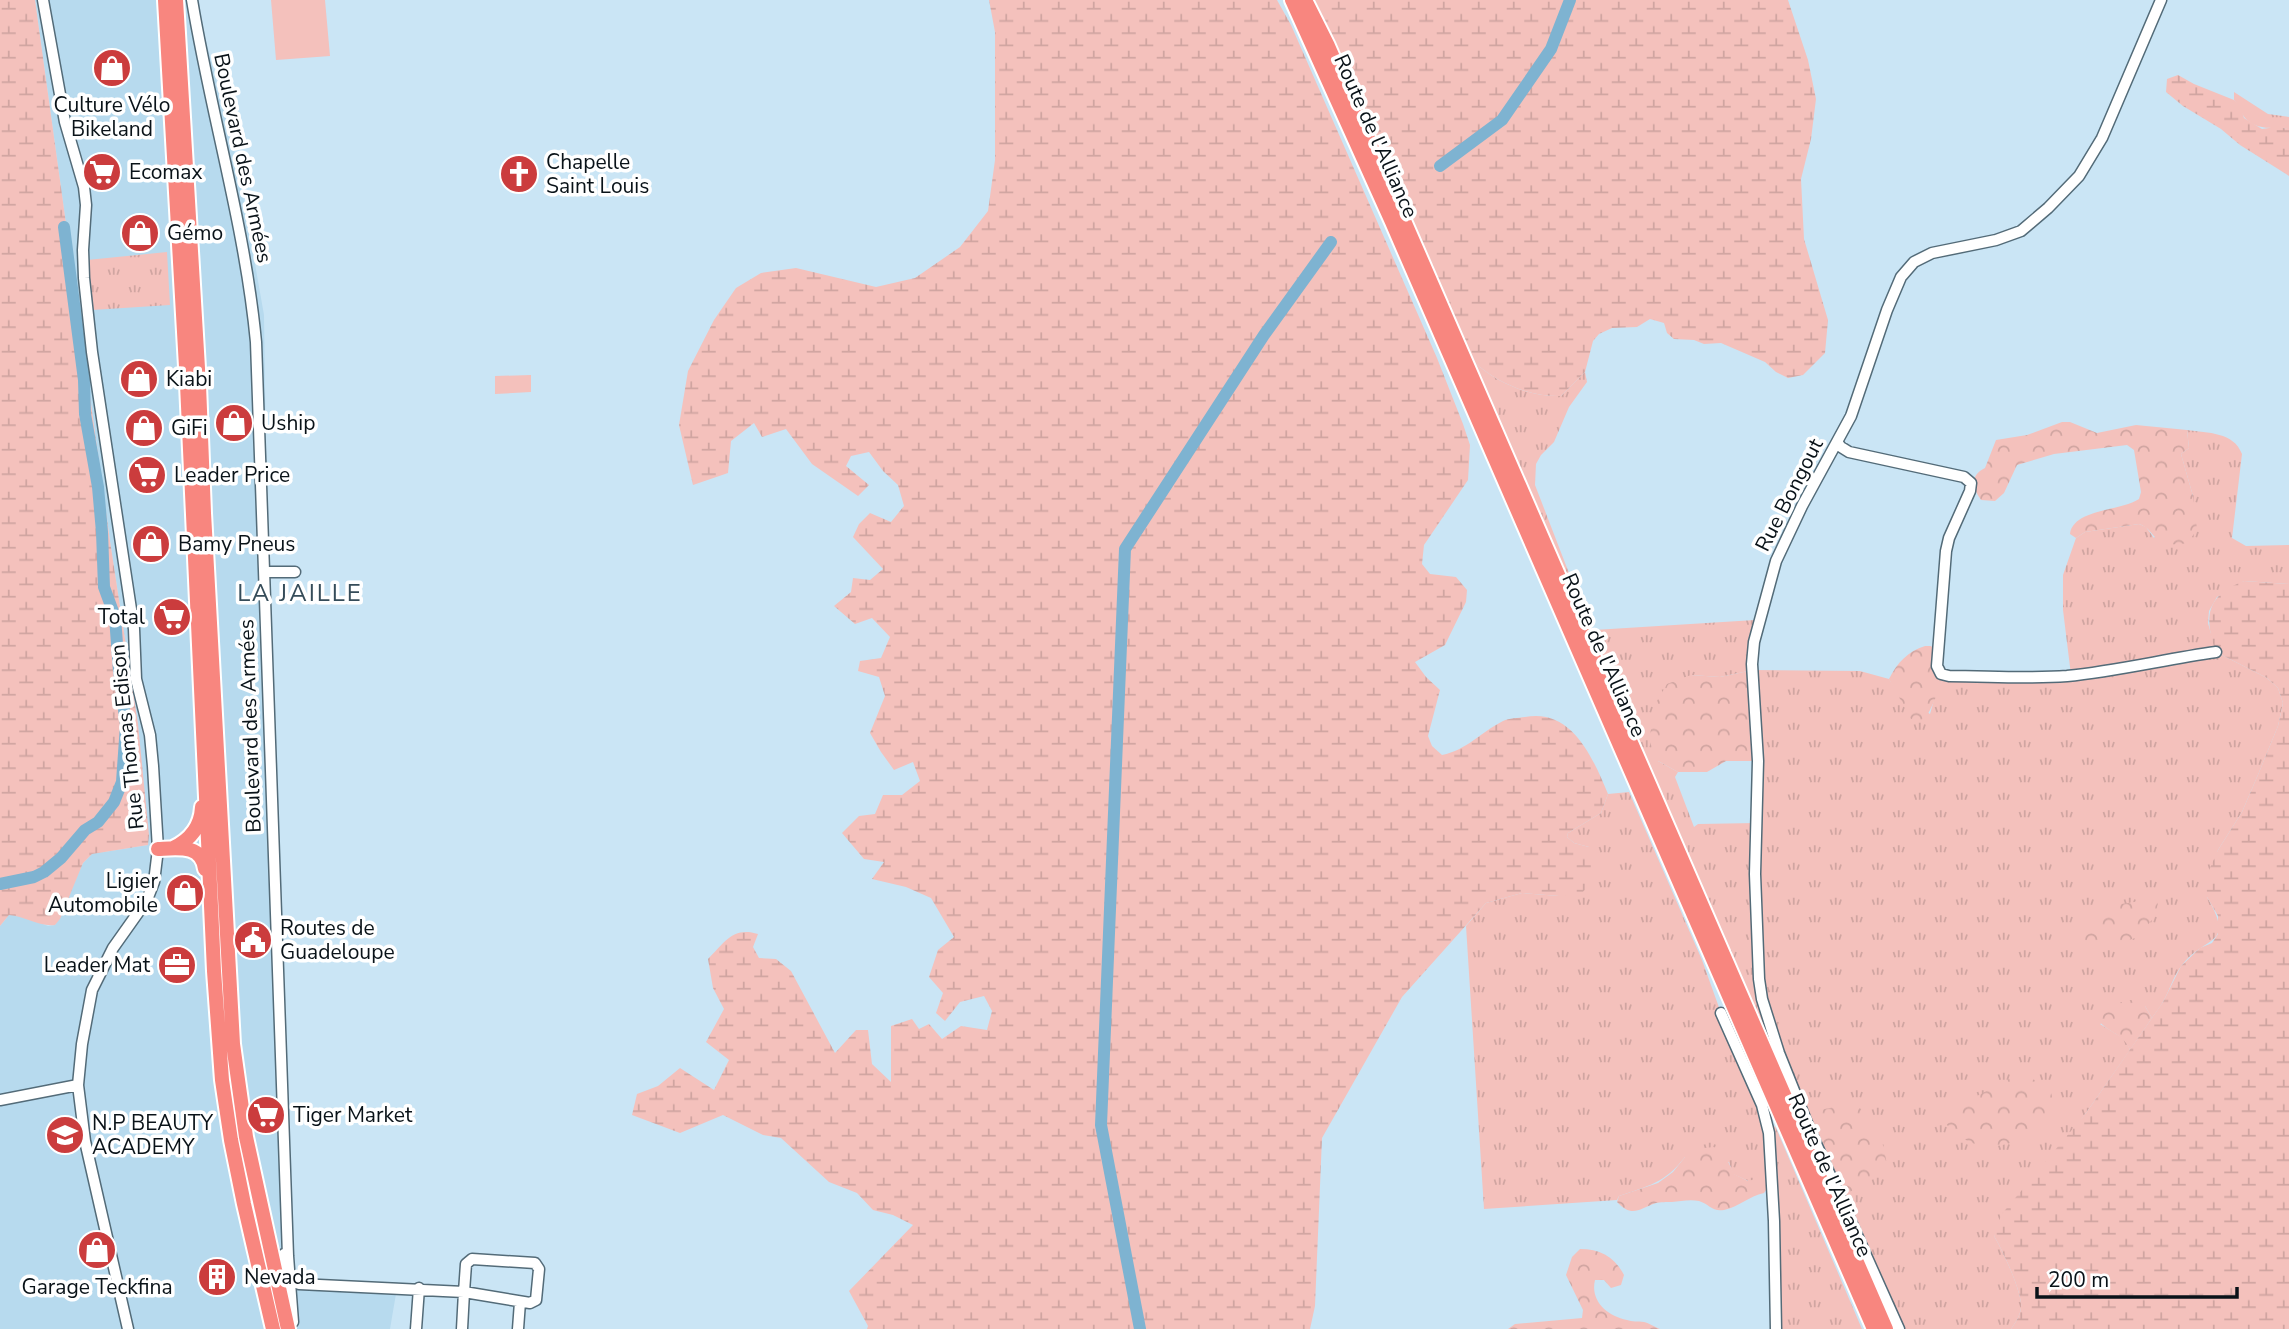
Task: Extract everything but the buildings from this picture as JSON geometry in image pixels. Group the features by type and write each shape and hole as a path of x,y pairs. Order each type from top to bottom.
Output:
{"highway":[{"path":"163,0 175,55 204,513 209,709"},
{"path":"176,0 175,55 191,468 233,1044 257,1192 288,1329"},
{"path":"175,55 190,0"},
{"name":"Route de l'Alliance","path":"1292,0 1392,222 1874,1329"},
{"name":"Route de l'Alliance","path":"1305,0 1339,71 1886,1329"},
{"path":"183,570 188,557 187,504 191,468"},
{"path":"204,513 217,570"},
{"path":"165,849 183,843 191,836 201,817 203,736 209,709 215,621 219,613"},
{"path":"188,629 209,709"},
{"path":"203,736 222,1080 231,1140 273,1329"},
{"path":"165,849 194,850 200,853 203,859 210,951 215,971"}],"street":[{"name":"Rue Thomas Edison","path":"43,0 65,122 84,187 84,278 91,340 134,629 136,679 150,735 165,849 147,900 113,948 92,990 78,1085 85,1140 128,1329"},
{"name":"Boulevard des Armées","path":"190,0 228,169 252,302 265,572 291,1310 295,1329"},
{"name":"Rue Bongout","path":"1899,1329 1809,1128 1764,1012 1759,979 1755,874 1758,761 1752,664 1754,642 1780,552 1855,408 1892,296 1906,270 1922,257 1938,251 1996,240 2021,231 2074,182 2102,138 2161,0"},
{"path":"1837,442 1849,452 1964,477 1971,483 1945,557 1937,669 1941,674 2058,677 2117,670 2163,659 2216,652"},
{"path":"265,572 295,572"},
{"path":"1721,1013 1762,1105 1769,1133 1776,1329"},
{"path":"0,1100 78,1085"},
{"path":"291,1282 419,1288 464,1292 533,1303 536,1300 539,1269 535,1263 470,1260 466,1268 464,1292 462,1329"},
{"path":"416,1329 419,1288"},
{"path":"518,1329 520,1302"}],"shaded area":[{"path":"35,0 199,0 202,25 237,162 264,315 267,527 281,881 292,1282 398,1282 390,1329 0,1329 0,926 9,915 20,915 48,926 55,925 83,863 92,854 148,845 138,724"}],"green space":[{"path":"0,0 35,0 138,724 149,835 148,845 92,854 83,863 55,925 9,915 0,926"},
{"path":"271,0 325,0 330,56 276,60"},
{"path":"989,0 1277,0 1291,25 1437,358 1470,445 1468,480 1424,545 1422,564 1430,574 1456,577 1467,590 1466,602 1445,645 1415,662 1440,690 1428,736 1432,746 1442,755 1459,749 1505,720 1541,716 1556,720 1568,728 1588,751 1608,794 1601,813 1568,833 1567,837 1574,843 1589,847 1593,860 1592,877 1582,893 1559,896 1522,893 1486,903 1402,997 1322,1138 1315,1306 1310,1329 867,1329 868,1326 849,1291 913,1225 893,1215 873,1210 857,1193 829,1182 781,1138 763,1135 723,1115 680,1133 632,1115 637,1094 658,1086 680,1068 714,1090 729,1060 706,1042 724,1009 713,988 708,959 730,937 742,932 758,934 753,947 759,958 776,959 791,971 835,1053 856,1030 868,1030 872,1064 891,1082 891,1026 912,1019 919,1029 929,1024 942,1039 961,1026 987,1030 992,1011 984,996 960,1002 945,1021 936,1013 943,993 929,977 938,950 954,937 931,898 906,887 872,879 884,862 864,859 842,833 859,816 875,814 883,795 902,795 920,781 913,762 894,770 870,733 885,696 879,677 858,671 860,661 881,658 890,637 872,618 855,624 834,606 851,592 853,578 870,580 883,569 853,537 859,524 870,513 891,522 904,506 898,485 869,452 851,456 846,466 869,485 858,496 812,464 786,429 762,437 754,423 731,441 728,473 693,485 679,425 688,371 714,320 736,288 761,273 796,268 876,287 915,278 960,247 988,211 995,160 995,32"},
{"path":"1314,0 1788,0 1808,60 1816,99 1811,139 1801,179 1804,239 1828,320 1825,353 1803,375 1788,378 1765,362 1721,343 1704,344 1694,340 1674,339 1667,333 1664,323 1650,319 1637,327 1612,328 1599,334 1593,341 1585,372 1561,396 1538,394 1514,387 1483,370 1474,362"},
{"path":"2178,75 2234,100 2240,105 2244,118 2262,129 2289,129 2289,176 2166,92 2167,79"},
{"path":"2234,92 2268,114 2289,117 2289,129 2261,127 2251,123 2234,100"},
{"path":"167,252 170,305 92,310 87,260"},
{"path":"1474,362 1514,387 1549,396 1561,396 1585,372 1587,382 1569,407 1554,442 1536,464 1535,485 1589,625 1594,630 1755,620 1753,670 1860,671 1889,679 1895,688 1930,714 1945,675 2071,675 2063,610 2063,575 2076,538 2085,532 2139,524 2146,527 2154,538 2193,496 2181,454 2189,448 2187,430 2219,435 2233,441 2238,447 2242,454 2232,538 2246,546 2289,545 2289,584 2244,581 2217,597 2209,611 2208,623 2216,652 2267,678 2278,688 2283,703 2278,726 2242,812 2218,850 2207,897 2219,924 2218,932 2182,965 2152,1018 2145,1006 2100,1024 2126,1040 2130,1050 1994,1236 2010,1269 2021,1303 2020,1314 2011,1329 1899,1329 1804,1133 1584,626","holes":["1753,670 1756,823 1698,824 1694,827 1675,777 1678,772 1658,761 1691,675 1720,677"]},
{"path":"531,375 531,392 495,394 495,376"},
{"path":"2062,422 2070,422 2097,433 2136,425 2187,430 2189,448 2181,454 2193,496 2197,529 2188,543 2165,543 2139,524 2085,532 2076,538 2070,534 2073,526 2088,515 2139,499 2141,492 2134,450 2127,445 2054,454 2017,465 2004,493 1995,501 1981,500 1974,486 1975,478 1985,468 1996,440 2027,435"},
{"path":"2244,581 2289,584 2289,1329 2011,1329 2020,1314 2021,1303 2010,1269 1994,1236 2001,1215 2086,1113 2163,1002 2181,966 2200,948 2212,943 2218,934 2218,916 2207,897 2206,877 2218,850 2242,812 2278,726 2283,703 2278,688 2267,678 2216,652 2210,628 2211,608 2222,593"},
{"path":"1925,646 1931,646 1936,651 1945,675 1926,717 1920,720 1911,719 1889,679 1904,658"},
{"path":"1753,670 1758,761 1726,761 1707,772 1678,772 1658,761 1651,745 1650,734 1657,701 1667,684 1691,675 1720,677"},
{"path":"1629,792 1702,960 1721,1013 1765,1116 1776,1128 1862,1329 1776,1329 1772,1189 1766,1189 1733,1174 1729,1162 1685,1157 1663,1178 1619,1196 1617,1200 1484,1209 1466,926 1486,903 1522,893 1559,896 1589,847 1574,843 1567,837 1568,833 1601,813 1608,794"},
{"path":"2153,899 2158,903 2155,916 2138,937 2103,949 2085,949 2072,943 2071,932 2091,925 2110,908"},
{"path":"2131,1000 2145,1006 2152,1018 2130,1050 2123,1040 2097,1018 2107,1007"},
{"path":"2011,1078 2036,1080 2050,1088 2052,1112 2039,1128 2008,1144 1987,1146 1967,1140 1947,1125 1949,1113 1956,1107"},
{"path":"1849,1104 1860,1108 1882,1141 1887,1164 1882,1174 1846,1194 1814,1121 1815,1111"},
{"path":"1714,1147 1724,1153 1734,1174 1748,1181 1763,1177 1766,1179 1768,1187 1764,1193 1729,1209 1720,1210 1696,1200 1658,1203 1631,1211 1617,1202 1619,1196 1658,1183 1673,1172 1694,1149"},
{"path":"1580,1249 1606,1255 1624,1275 1621,1285 1611,1288 1604,1280 1595,1280 1595,1295 1607,1311 1620,1318 1660,1329 1508,1329 1515,1324 1582,1318 1583,1310 1566,1275 1572,1257"}],"waterway":[{"path":"1440,166 1502,120 1551,49 1570,0"},
{"path":"0,884 34,877 61,858 85,830 98,822 114,802 122,782 126,725 115,617 104,587 98,487 85,414 84,380 64,227"},
{"path":"1140,1329 1101,1125 1125,549 1264,335 1331,242"}],"place":[{"name":"Culture Vélo Bikeland","path":"112,68"},
{"name":"Ecomax","path":"102,172"},
{"name":"Chapelle Saint Louis","path":"519,174"},
{"name":"Gémo","path":"140,233"},
{"name":"Kiabi","path":"139,379"},
{"name":"Uship","path":"234,423"},
{"name":"GiFi","path":"144,428"},
{"name":"Leader Price","path":"147,475"},
{"name":"Bamy Pneus","path":"151,544"},
{"name":"Total","path":"172,617"},
{"name":"Ligier Automobile","path":"185,893"},
{"name":"Routes de Guadeloupe","path":"253,940"},
{"name":"Leader Mat","path":"177,965"},
{"name":"Tiger Market","path":"266,1115"},
{"name":"N.P BEAUTY ACADEMY","path":"65,1135"},
{"name":"Garage Teckfina","path":"97,1250"},
{"name":"Nevada","path":"217,1277"}],"district":[{"name":"LA JAILLE","path":"300,593"}]}
